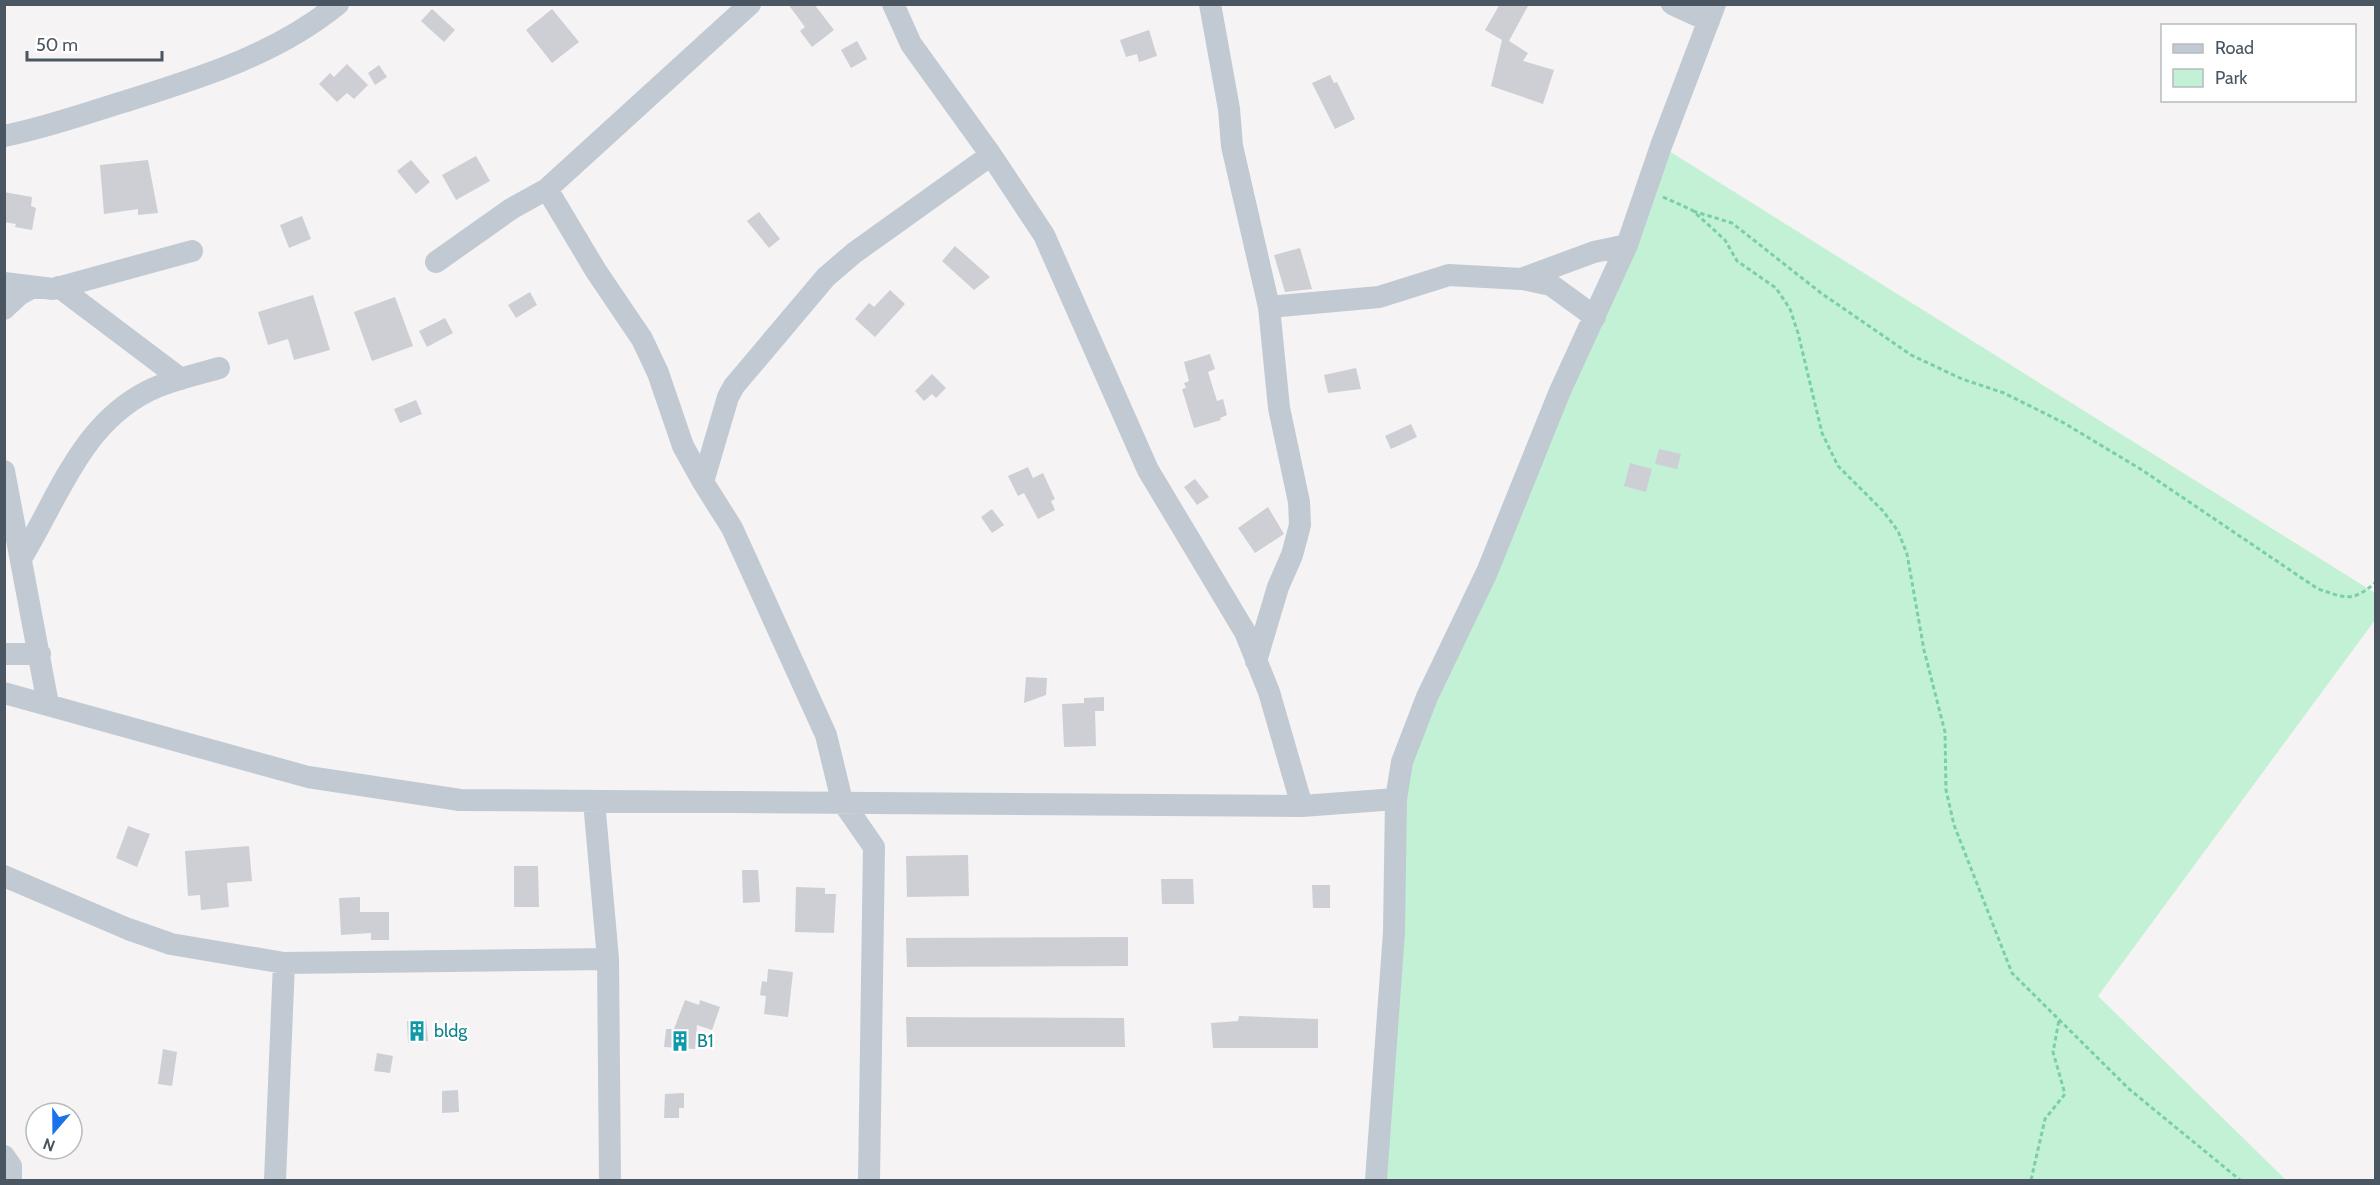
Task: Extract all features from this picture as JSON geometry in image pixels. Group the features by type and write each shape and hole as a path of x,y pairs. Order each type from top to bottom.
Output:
{"street":[{"path":"4,135 101,109 244,60 280,45 315,23 338,4"},
{"path":"436,262 511,209 547,189 750,4"},
{"path":"892,4 911,44 991,154 1044,235 1148,470 1245,632 1269,692 1302,806"},
{"path":"1210,4 1229,109 1232,146 1269,307 1279,408 1299,502 1300,525 1292,555 1278,587 1256,661"},
{"path":"1376,1180 1394,932 1396,799 1402,762 1427,698 1487,572 1560,391 1627,245 1661,146 1712,13 1672,4"},
{"path":"704,482 731,391 804,300 854,253 991,154"},
{"path":"547,189 596,271 642,339 658,373 683,446 732,528 826,735 842,801 871,843 875,853 868,1180"},
{"path":"1521,279 1594,252 1627,245"},
{"path":"4,283 33,287 59,287 192,251"},
{"path":"1269,307 1379,297 1449,275 1521,279 1551,285 1595,317"},
{"path":"4,309 19,295 33,287"},
{"path":"59,287 181,379"},
{"path":"22,557 77,455 94,432 114,413 149,390 219,368"},
{"path":"4,471 48,704"},
{"path":"4,654 40,654"},
{"path":"4,693 308,777 460,800 1302,806 1396,799"},
{"path":"594,801 608,959 610,1180"},
{"path":"4,876 128,929 171,944 284,963 608,959"},
{"path":"275,1180 284,963"},
{"path":"4,1156 11,1166 11,1180"}],"path":[{"path":"1647,190 1692,210 1732,223 1821,293 1911,355 1962,378 2004,393 2064,423 2142,470 2318,589 2347,598 2360,595 2376,582"},
{"path":"1692,210 1725,240 1737,261 1776,288 1790,309 1822,433 1838,466 1883,511 1898,531 1907,554 1924,650 1945,732 1946,790 1954,825 2012,973 2129,1089 2240,1180"},
{"path":"2031,1180 2045,1119 2065,1094 2053,1052 2059,1020"}],"green space":[{"path":"1661,146 2375,593 2375,620 2098,996 2286,1180 1376,1180 1396,799"}],"building":[{"path":"788,4 814,4 834,30 812,47 800,31 805,27"},
{"path":"1500,4 1529,4 1509,41 1528,53 1523,61 1554,70 1543,104 1491,86 1502,40 1485,30"},
{"path":"432,9 455,30 444,42 421,21"},
{"path":"552,9 579,42 552,63 526,30"},
{"path":"1149,30 1157,56 1139,62 1137,54 1126,57 1120,40"},
{"path":"857,41 867,59 851,68 841,50"},
{"path":"347,64 368,85 354,99 347,93 337,102 319,84 330,73 334,77"},
{"path":"379,65 387,77 375,85 368,73"},
{"path":"1330,75 1334,83 1337,82 1355,119 1335,129 1312,83"},
{"path":"476,156 490,181 456,200 442,175"},
{"path":"148,160 158,213 138,215 138,209 104,214 100,165"},
{"path":"411,160 430,182 416,194 397,171"},
{"path":"4,192 32,197 31,206 36,208 32,230 4,222"},
{"path":"759,212 780,239 769,248 747,221"},
{"path":"302,216 311,239 289,248 280,225"},
{"path":"955,246 990,277 974,290 942,261"},
{"path":"1300,248 1312,289 1285,292 1274,255"},
{"path":"890,290 905,304 875,337 855,319 869,303 874,307"},
{"path":"530,292 537,305 516,318 508,305"},
{"path":"313,295 330,350 294,360 288,339 268,345 258,312"},
{"path":"395,297 413,346 372,361 354,312"},
{"path":"445,318 453,333 427,347 419,331"},
{"path":"1210,354 1215,369 1208,372 1217,401 1223,399 1227,415 1220,418 1221,420 1194,428 1182,389 1186,388 1184,383 1189,381 1184,362"},
{"path":"1356,368 1361,389 1328,393 1324,375"},
{"path":"932,374 946,388 936,398 932,394 924,401 915,391"},
{"path":"416,400 422,414 400,423 394,409"},
{"path":"1411,424 1417,437 1391,449 1385,436"},
{"path":"1659,449 1681,454 1677,469 1655,464"},
{"path":"1630,463 1652,469 1646,492 1624,486"},
{"path":"1028,467 1033,478 1043,473 1055,499 1051,501 1055,510 1038,519 1024,493 1018,496 1008,476"},
{"path":"1195,479 1209,497 1197,505 1184,487"},
{"path":"1268,507 1284,534 1255,553 1238,528"},
{"path":"992,509 1004,525 992,533 981,517"},
{"path":"1026,677 1047,678 1046,695 1024,703"},
{"path":"1104,697 1104,711 1095,711 1096,746 1064,747 1062,704 1084,703 1084,698"},
{"path":"128,826 150,834 137,867 116,858"},
{"path":"249,846 252,881 227,883 229,907 201,910 200,895 188,896 185,851"},
{"path":"968,855 969,896 907,897 906,856"},
{"path":"514,866 538,866 539,907 514,907"},
{"path":"742,870 758,870 760,902 743,903"},
{"path":"1161,879 1193,879 1194,904 1162,904"},
{"path":"1312,885 1330,885 1330,908 1313,908"},
{"path":"796,887 825,888 825,894 836,894 834,933 795,932"},
{"path":"360,897 360,912 389,912 389,940 371,940 371,933 341,935 339,898"},
{"path":"1128,937 1128,966 907,967 906,938"},
{"path":"768,969 793,972 788,1017 764,1014 766,996 760,995 762,981 767,982"},
{"path":"685,1000 699,1005 700,1000 720,1007 712,1030 697,1025 695,1049 664,1047 666,1029 674,1029"},
{"path":"1239,1016 1318,1019 1318,1048 1213,1048 1211,1023 1238,1021"},
{"path":"906,1017 1124,1018 1125,1047 907,1047"},
{"name":"bldg","path":"426,1019 428,1041 408,1043 407,1021"},
{"path":"163,1049 177,1052 172,1086 158,1084"},
{"path":"377,1053 393,1056 390,1073 374,1071"},
{"path":"458,1090 459,1112 442,1113 442,1091"},
{"path":"684,1093 684,1108 679,1108 679,1118 664,1118 665,1094"}],"place":[{"name":"bldg","path":"417,1031"},
{"name":"B1","path":"680,1041"}]}
